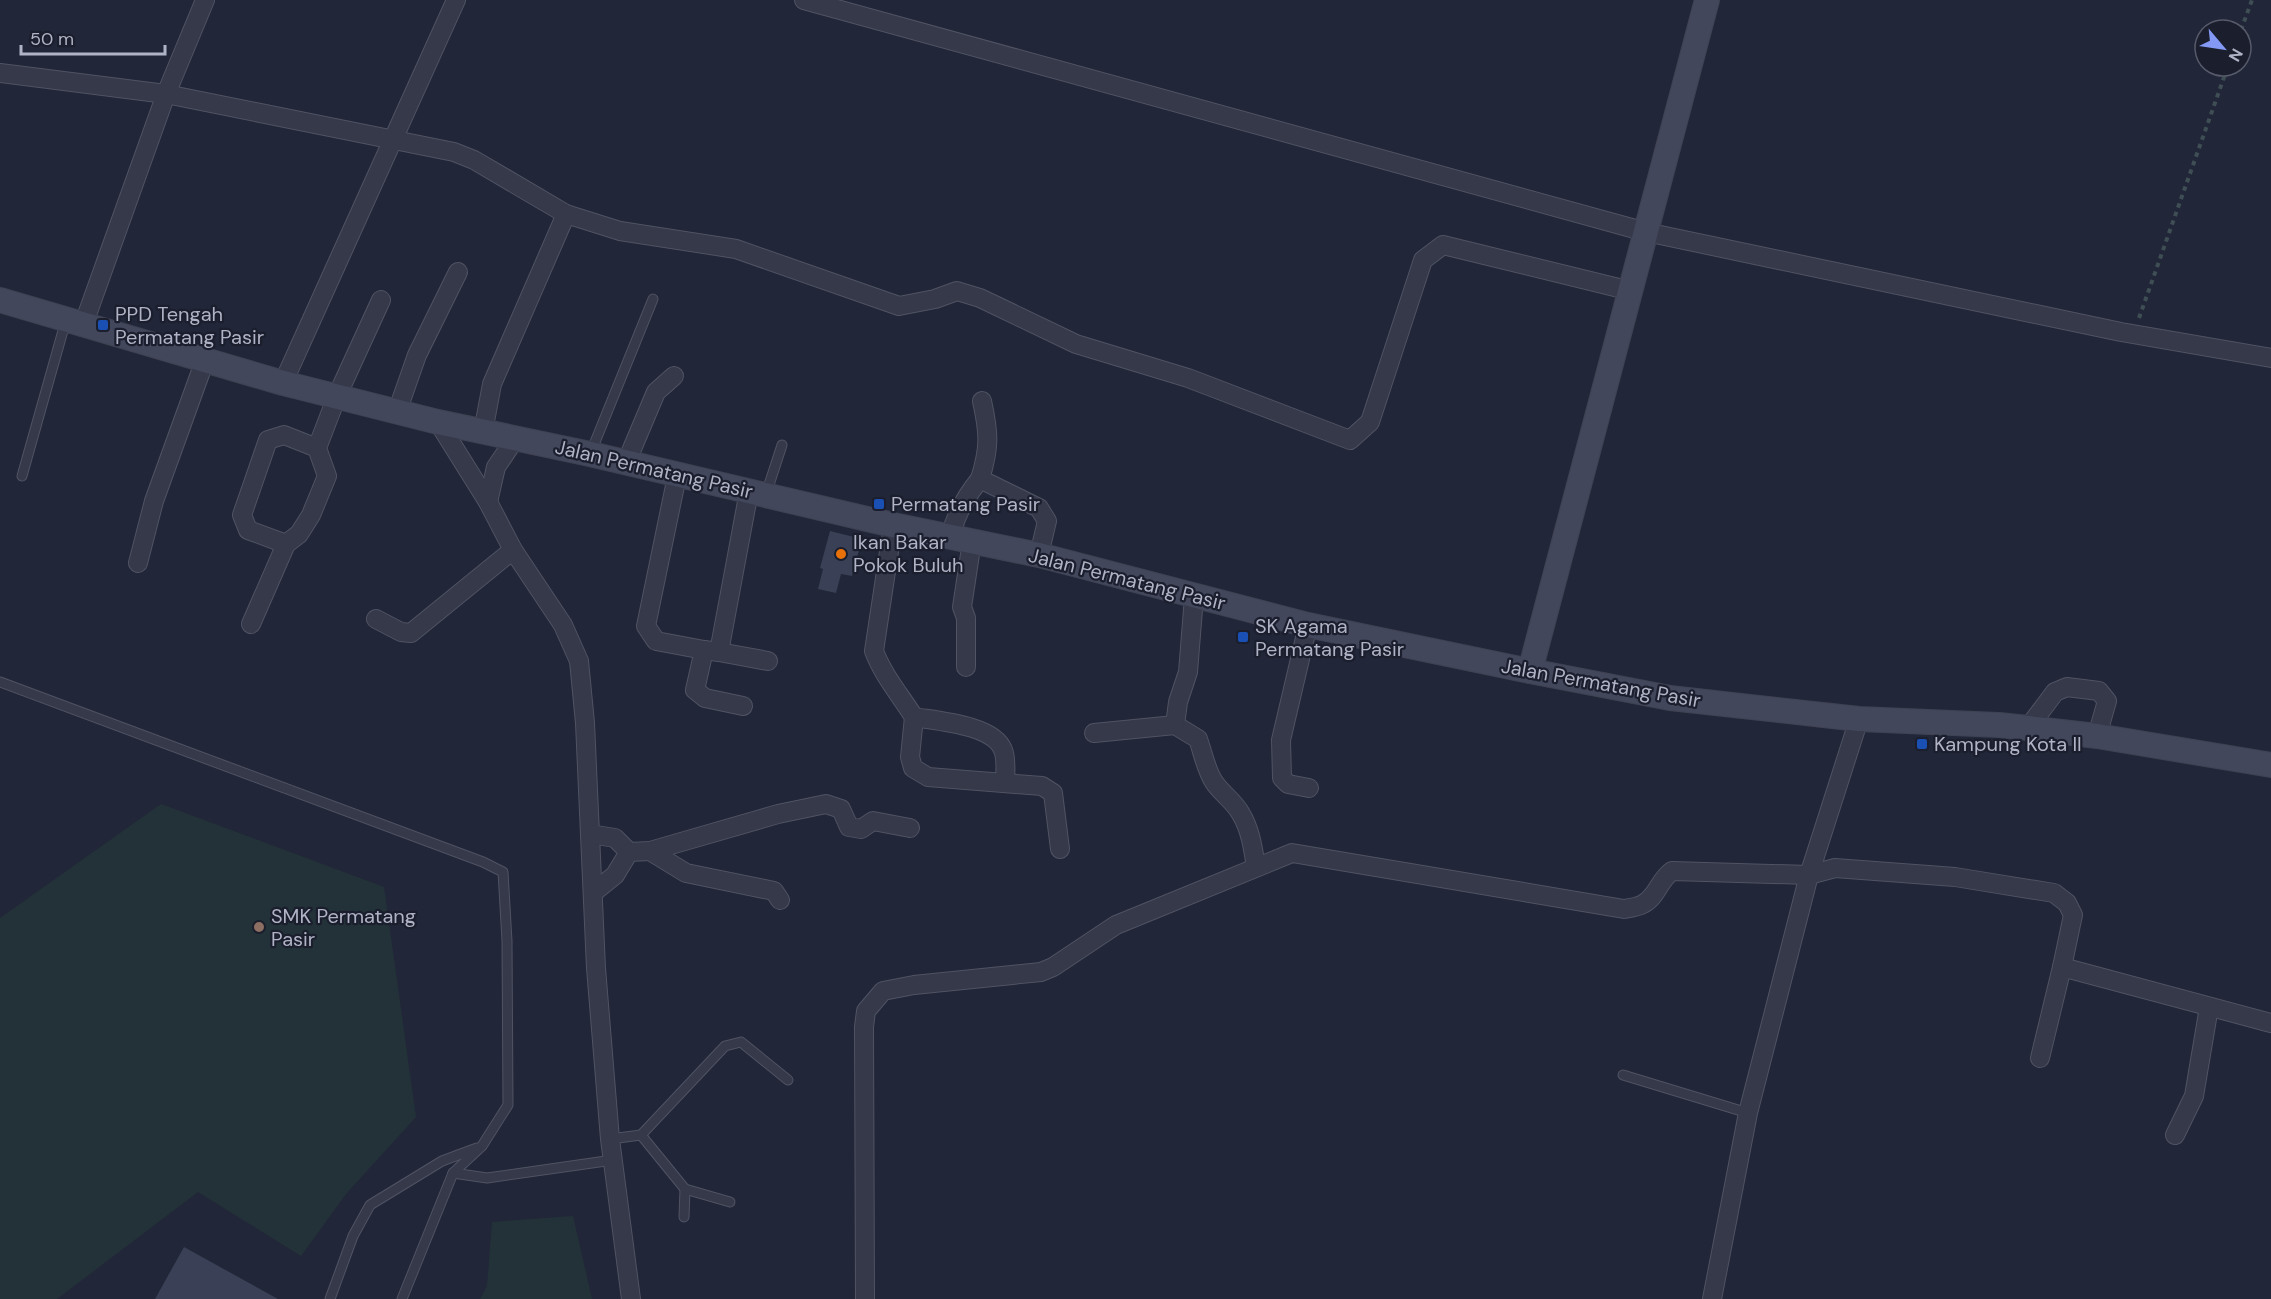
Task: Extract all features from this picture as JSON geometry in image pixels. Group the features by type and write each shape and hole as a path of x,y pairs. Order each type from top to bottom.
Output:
{"main road":[{"path":"1530,671 1707,0"},
{"name":"Jalan Permatang Pasir","path":"0,300 75,320 283,383 438,422 758,492 893,525 1039,555 1194,597 1308,624 1530,671 1670,698 1859,719 2028,728 2097,736 2271,765"}],"street":[{"path":"75,320 205,0"},
{"path":"804,0 1646,232 2134,333 2271,358"},
{"path":"283,383 452,1"},
{"path":"0,73 166,94 454,152 474,160 566,214 620,231 736,249 899,306 935,299 957,291 980,297 1076,344 1188,378 1350,440 1370,422 1423,260 1443,245 1631,291"},
{"path":"483,432 492,384 566,214"},
{"path":"397,412 417,355 458,272"},
{"path":"251,624 286,544 299,534 311,515 327,476 317,448 337,396 381,300"},
{"path":"138,563 154,501 205,360"},
{"path":"626,463 656,392 674,376"},
{"path":"966,667 966,618 962,607 961,539 956,515 980,478 987,457 988,431 982,401"},
{"path":"438,422 488,502 513,550 563,625 579,661 585,723 596,968 610,1139 631,1299"},
{"path":"286,544 248,530 242,515 268,440 284,435 317,448"},
{"path":"488,502 496,467 515,439"},
{"path":"678,476 646,626 656,641 768,661"},
{"path":"980,478 1040,508 1047,521 1039,555"},
{"path":"743,706 705,699 695,690 711,651 758,492"},
{"path":"893,525 874,651 881,670 914,717 910,757 913,768 928,777 1042,786 1053,793 1060,849"},
{"path":"376,620 401,633 411,633 513,550"},
{"path":"1175,725 1178,702 1188,672 1194,597"},
{"path":"1308,624 1281,740 1282,778 1288,784 1309,788"},
{"path":"2028,728 2055,692 2067,687 2099,691 2107,701 2097,736"},
{"path":"914,717 981,730 997,739 1004,752 1005,783"},
{"path":"1712,1299 1748,1113 1809,875 1859,719"},
{"path":"1094,733 1175,725 1198,739 1215,784 1227,794 1241,813 1250,832 1256,867"},
{"path":"590,834 615,838 629,852 650,851 778,814 826,804 841,809 849,827 861,829 873,821 910,828"},
{"path":"650,851 686,873 774,891 780,900"},
{"path":"594,892 615,875 629,852"},
{"path":"865,1299 864,1027 866,1011 883,991 914,985 1041,972 1053,967 1116,926 1293,853 1624,909 1643,905 1651,898 1665,876 1672,872 1809,875 1835,868 1955,877 2054,893 2067,903 2073,915 2040,1058"},
{"path":"2062,968 2271,1023"},
{"path":"2175,1135 2194,1096 2209,1007"}],"lane":[{"path":"590,454 653,299"},
{"path":"22,476 75,320"},
{"path":"758,492 782,445"},
{"path":"0,682 483,862 503,872 507,941 508,1105 482,1146 453,1173 402,1299"},
{"path":"610,1139 641,1135 725,1046 741,1042 788,1080"},
{"path":"1623,1075 1748,1113"},
{"path":"641,1135 685,1189 730,1202"},
{"path":"330,1299 353,1236 370,1205 442,1161 482,1146"},
{"path":"453,1173 487,1178 613,1160"},
{"path":"684,1217 685,1189"}],"path":[{"path":"2245,18 2252,0"},
{"path":"2134,333 2224,78"}],"shaded area":[{"path":"161,804 384,887 416,1117 346,1194 301,1256 198,1192 57,1299 0,1299 0,918"},
{"path":"573,1216 592,1299 480,1299 487,1286 492,1222"}],"building":[{"name":"Ikan Bakar Pokok Buluh","path":"830,531 862,539 852,576 841,574 836,593 818,589 823,569 820,568"},
{"path":"184,1247 278,1299 155,1299"}],"place":[{"name":"PPD Tengah Permatang Pasir","path":"103,325"},
{"name":"Permatang Pasir","path":"879,504"},
{"name":"Ikan Bakar Pokok Buluh","path":"841,554"},
{"name":"SK Agama Permatang Pasir","path":"1243,637"},
{"name":"Kampung Kota II","path":"1922,744"},
{"name":"SMK Permatang Pasir","path":"259,927"}]}
